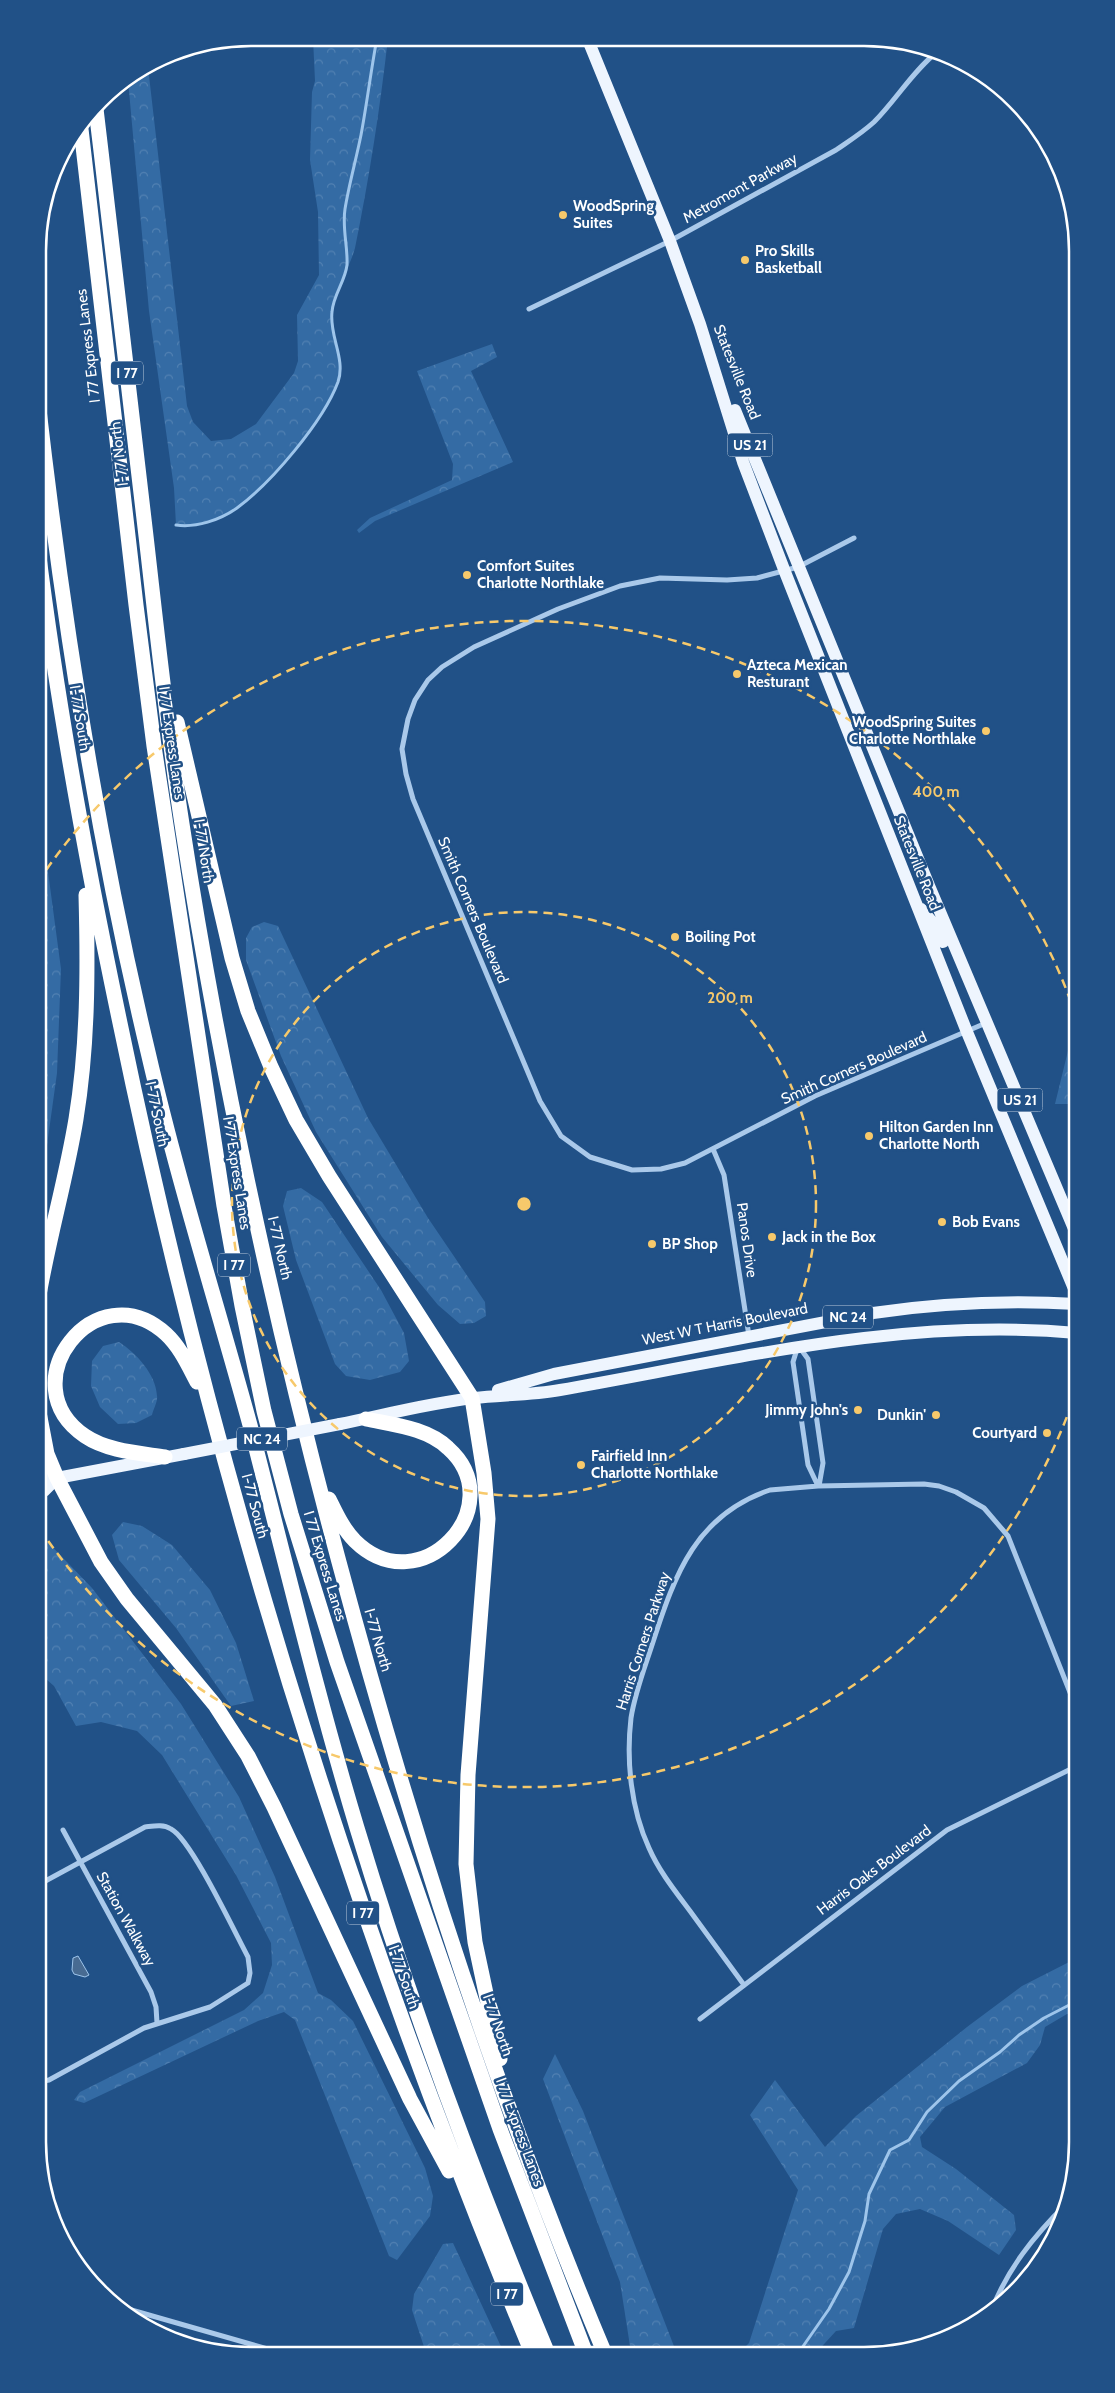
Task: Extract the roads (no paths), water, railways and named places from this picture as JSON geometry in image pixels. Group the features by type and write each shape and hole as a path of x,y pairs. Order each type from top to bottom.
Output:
{"highway":[{"name":"I-77 North","path":"97,116 176,786 212,1003 266,1264 316,1472 359,1636 403,1788 454,1947 515,2124 602,2347"},
{"name":"I 77 Express Lanes","path":"82,136 153,737 224,1206 260,1393 291,1514 340,1671 500,2130 583,2347"},
{"name":"I 77","path":"46,468 58,568 94,796 130,978 179,1177 242,1398 332,1742 378,1896 446,2097 496,2228 545,2347"},
{"name":"I-77 South","path":"46,605 84,851 156,1192 210,1408 259,1587 330,1817 406,2035 482,2234 529,2347"},
{"path":"158,638 221,917 239,984 258,1037 283,1094 312,1147 472,1398 485,1481 488,1518 468,1775 466,1864 471,1915 480,1970 515,2124"},
{"path":"46,1263 71,1145 80,1091 88,968 84,851"},
{"path":"165,1458 103,1445 84,1435 69,1422 59,1404 56,1374 61,1356 75,1334 97,1320 114,1316 134,1317 150,1323 167,1335 177,1347 210,1408"},
{"path":"316,1472 348,1533 370,1552 386,1559 410,1561 426,1558 446,1545 463,1524 468,1508 469,1489 465,1471 460,1462 448,1448 430,1436 366,1419"},
{"path":"46,1449 57,1478 91,1545 113,1581 215,1705 248,1756 274,1807 410,2099 482,2234"}],"main road":[{"name":"Statesville Road","path":"590,46 670,241 700,324 798,567 864,721 956,951 988,1022 1069,1217"},
{"name":"Statesville Road","path":"700,324 743,462 785,572 967,1032 1069,1277"},
{"path":"906,880 918,880 929,904 942,915"},
{"path":"914,900 938,929 948,949 956,951"},
{"name":"West W T Harris Boulevard","path":"46,1476 57,1478 366,1419 472,1398 554,1374 873,1313 947,1304 1020,1301 1069,1304"},
{"name":"West W T Harris Boulevard","path":"472,1398 558,1391 798,1345 874,1336 948,1330 1069,1332"},
{"name":"West W T Harris Boulevard","path":"46,1489 57,1478"}],"street":[{"name":"Metromont Parkway","path":"529,309 670,241 836,150 861,134 875,121 914,73 931,57"},
{"name":"Smith Corners Boulevard","path":"854,538 798,567 757,578 727,580 660,578 620,586 558,609 474,647 442,667 428,680 415,700 408,719 402,750 406,774 424,828 540,1101 561,1136 590,1157 632,1170 661,1169 685,1163 815,1096 988,1022"},
{"name":"Panos Drive","path":"713,1149 724,1175 749,1336"},
{"path":"798,1345 808,1359 823,1463 818,1486"},
{"path":"798,1345 793,1362 808,1465 818,1486"},
{"name":"Harris Corners Parkway","path":"744,1984 662,1873 648,1848 633,1795 630,1766 631,1718 669,1591 678,1572 704,1534 719,1518 752,1496 770,1490 818,1486 904,1484 939,1486 956,1492 984,1508 998,1522 1008,1536 1069,1690"},
{"name":"Harris Oaks Boulevard","path":"700,2019 948,1830 1069,1770"},
{"path":"46,1880 145,1826 160,1825 172,1828 190,1849 248,1957 250,1973 248,1983 210,2007 157,2023 126,2037 46,2081"},
{"name":"Station Walkway","path":"63,1830 150,1992 156,2006 157,2023"},
{"path":"999,2296 1015,2263 1036,2235 1055,2215"},
{"path":"136,2311 261,2347"}],"waterway":[{"path":"176,525 200,524 216,519 237,508 250,497 295,451 321,415 338,382 340,365 333,330 332,312 334,300 347,265 345,209 361,135 376,46"},
{"path":"803,2347 829,2309 849,2272 865,2221 869,2194 890,2150 909,2140 927,2112 959,2081 1000,2052 1019,2035 1044,2018 1069,2005"}],"place":[{"name":"WoodSpring Suites","path":"563,215"},
{"name":"Pro Skills Basketball","path":"745,260"},
{"name":"Comfort Suites Charlotte Northlake","path":"467,575"},
{"name":"Azteca Mexican Resturant","path":"737,674"},
{"name":"WoodSpring Suites Charlotte Northlake","path":"986,731"},
{"name":"Boiling Pot","path":"675,937"},
{"name":"Hilton Garden Inn Charlotte North","path":"869,1136"},
{"name":"Bob Evans","path":"942,1222"},
{"name":"Jack in the Box","path":"772,1237"},
{"name":"BP Shop","path":"652,1244"},
{"name":"Jimmy John's","path":"858,1410"},
{"name":"Dunkin'","path":"936,1415"},
{"name":"Courtyard","path":"1047,1433"},
{"name":"Fairfield Inn Charlotte Northlake","path":"581,1465"}]}
